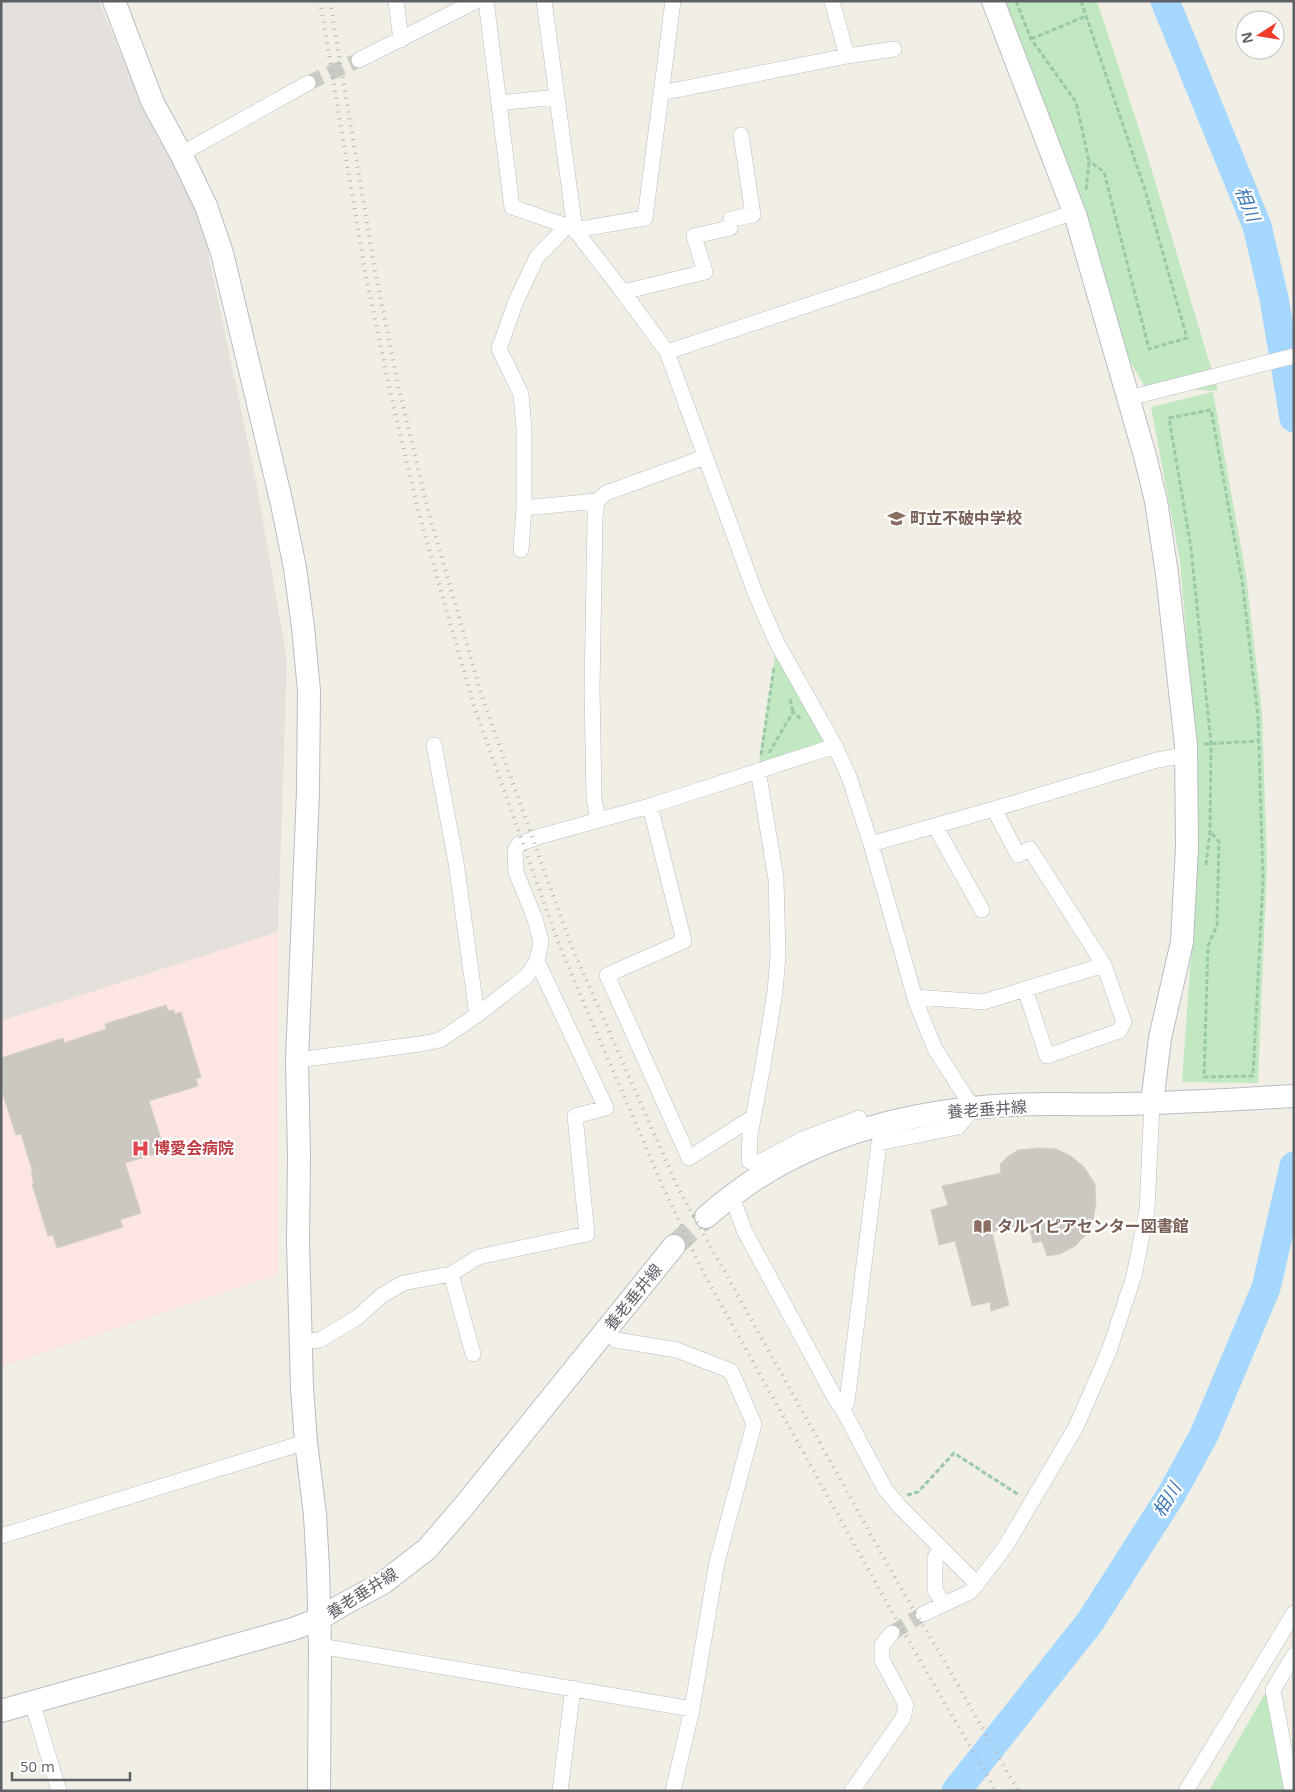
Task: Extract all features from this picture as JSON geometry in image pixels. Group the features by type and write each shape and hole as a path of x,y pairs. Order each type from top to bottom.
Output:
{"street":[{"path":"114,1 153,103 181,154 206,206 222,253 282,504 295,568 303,627 309,691 308,791 297,1060 298,1242 302,1388 306,1442 315,1515 320,1619 319,1791"},
{"path":"396,1 401,40"},
{"path":"359,60 476,1"},
{"path":"486,1 512,207 571,228 645,218 673,1"},
{"path":"544,1 557,97 571,228 623,292 667,352 756,594 778,643 835,746 849,777 871,844 915,997 935,1049 973,1108 958,1127 878,1143 847,1402 843,1410"},
{"path":"832,1 847,56"},
{"path":"923,1614 970,1592 1005,1547 1076,1427 1108,1350 1134,1276 1146,1210 1152,1103 1160,1038 1182,942 1187,847 1186,755 1167,574 1137,396 1074,212 992,1"},
{"path":"661,93 847,56 894,49"},
{"path":"181,154 308,83"},
{"path":"499,103 557,97"},
{"path":"623,292 704,272 694,236 730,228 731,219 753,214 741,135"},
{"path":"667,352 859,288 1074,212"},
{"path":"521,550 524,508 524,429 521,394 499,349 516,301 537,257 571,228"},
{"path":"1137,396 1294,356"},
{"path":"524,508 597,501 606,493 705,457"},
{"path":"597,501 594,527 592,689 594,798 598,820"},
{"path":"434,745 456,862 477,1015"},
{"path":"297,1060 440,1040 477,1015 527,976 537,961 541,941 535,919 516,872 515,851 519,844 650,806 835,746"},
{"path":"871,844 1157,760 1186,755"},
{"path":"758,770 776,879 778,956 775,990 750,1135 749,1161 756,1164 805,1138 859,1118"},
{"path":"650,806 684,941 608,975 689,1158 753,1117"},
{"path":"994,809 1018,855 1030,849 1104,965 1124,1022 1119,1031 1046,1056 1025,989"},
{"path":"935,826 982,910"},
{"path":"301,1342 320,1340 358,1318 381,1296 403,1283 451,1274 478,1256 587,1234 575,1116 606,1108 537,961"},
{"path":"915,997 983,1002 1104,965"},
{"name":"養老垂井線","path":"706,1217 758,1177 791,1159 858,1131 890,1122 973,1108 1152,1103 1294,1096"},
{"path":"732,1196 744,1230 885,1489 940,1549 978,1584"},
{"name":"養老垂井線","path":"1,1711 293,1629 320,1619 383,1583 427,1549 471,1498 674,1246"},
{"path":"451,1274 473,1354"},
{"path":"616,1340 677,1350 730,1371 754,1424 717,1562 692,1709 673,1791"},
{"path":"1,1536 306,1442"},
{"path":"940,1549 935,1558 935,1590 943,1603"},
{"path":"1186,1791 1294,1613"},
{"path":"852,1791 903,1718 906,1705 882,1660 882,1645 892,1633"},
{"path":"320,1646 692,1709"},
{"path":"1292,1791 1273,1690 1294,1655"},
{"path":"560,1791 573,1688"},
{"path":"32,1702 59,1791"}],"path":[{"path":"1016,1 1031,39 1076,102 1089,161 1104,172 1149,349 1187,338 1145,190 1081,1"},
{"path":"1031,39 1086,16"},
{"path":"1206,868 1210,831 1211,744 1191,548 1169,418 1211,410 1242,581 1258,716 1263,880 1253,1076 1204,1077 1208,946 1217,925 1219,842 1210,831"},
{"path":"758,770 778,643"},
{"path":"758,770 793,712 807,723"},
{"path":"1211,744 1258,741"},
{"path":"897,1504 909,1494 918,1492 954,1454 1020,1495"}],"shaded area":[{"path":"1,1 99,1 147,117 200,214 255,476 287,659 278,932 1,1021"},
{"name":"博愛会病院","path":"278,932 278,1275 1,1367 1,1021"}],"green space":[{"path":"1000,1 1097,1 1143,141 1218,391 1145,387 1128,358"},
{"path":"1213,392 1246,575 1262,713 1267,864 1258,1083 1182,1082 1191,954 1197,763 1180,561 1151,407"},
{"path":"777,643 835,746 758,770"},
{"path":"1270,1685 1289,1791 1209,1791"}],"building":[{"path":"166,1005 168,1011 174,1010 175,1014 181,1012 201,1077 196,1079 198,1086 149,1101 165,1151 125,1163 141,1213 120,1220 123,1227 57,1248 53,1235 48,1236 32,1184 34,1184 31,1173 33,1173 21,1134 16,1135 1,1088 1,1058 63,1038 64,1043 106,1029 105,1024"},
{"path":"1056,1149 1071,1156 1084,1167 1095,1184 1096,1203 1093,1221 1087,1234 1075,1246 1060,1254 1047,1256 1042,1241 1033,1243 1028,1223 992,1232 1009,1305 991,1311 990,1302 972,1306 955,1241 939,1245 931,1210 948,1205 942,1186 1001,1173 1000,1164 1007,1157 1018,1150"}],"waterway":[{"name":"相川","path":"1165,1 1257,226 1274,298 1294,418"},
{"name":"相川","path":"956,1791 1090,1622 1171,1495 1204,1435 1266,1288 1294,1166"}],"tunnel":[{"path":"308,83 359,60"},
{"path":"674,1246 706,1217"},
{"path":"892,1633 923,1614"}],"railway":[{"path":"320,1 365,272 390,391 419,514 474,706 560,947 663,1187 703,1272 892,1612 996,1791"},
{"path":"330,1 375,271 399,389 429,514 484,703 571,945 678,1188 903,1592 1018,1791"}],"place":[{"name":"町立不破中学校","path":"896,518"},
{"name":"博愛会病院","path":"140,1148"},
{"name":"タルイピアセンター図書館","path":"983,1226"}]}
